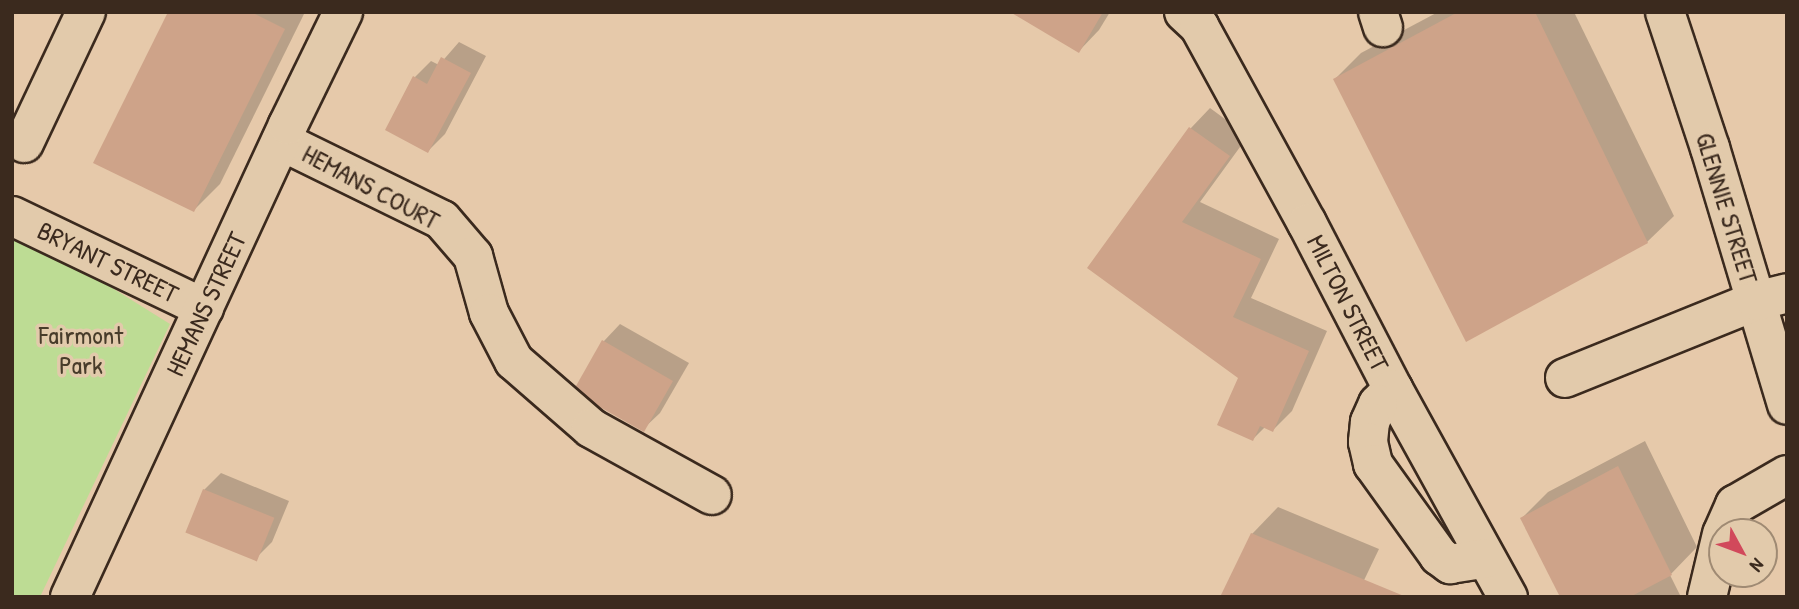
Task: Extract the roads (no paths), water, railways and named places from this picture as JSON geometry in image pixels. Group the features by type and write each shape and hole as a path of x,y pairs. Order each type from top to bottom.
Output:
{"street":[{"path":"24,143 86,12"},
{"name":"MILTON STREET","path":"1184,12 1199,26 1392,389 1508,597"},
{"name":"GLENNIE STREET","path":"1665,12 1771,297 1785,392"},
{"name":"HEMANS STREET","path":"70,597 281,141 332,16"},
{"name":"HEMANS COURT","path":"281,141 442,220 473,256 489,313 514,361 591,428 712,495"},
{"name":"BRYANT STREET","path":"12,216 204,308"},
{"path":"1565,378 1771,297"},
{"path":"1392,389 1378,404 1370,422 1368,442 1373,464 1439,556 1450,564 1486,558"},
{"path":"1729,518 1735,505 1787,475"}],"park label":[{"name":"Fairmont Park","path":"81,350"}]}
